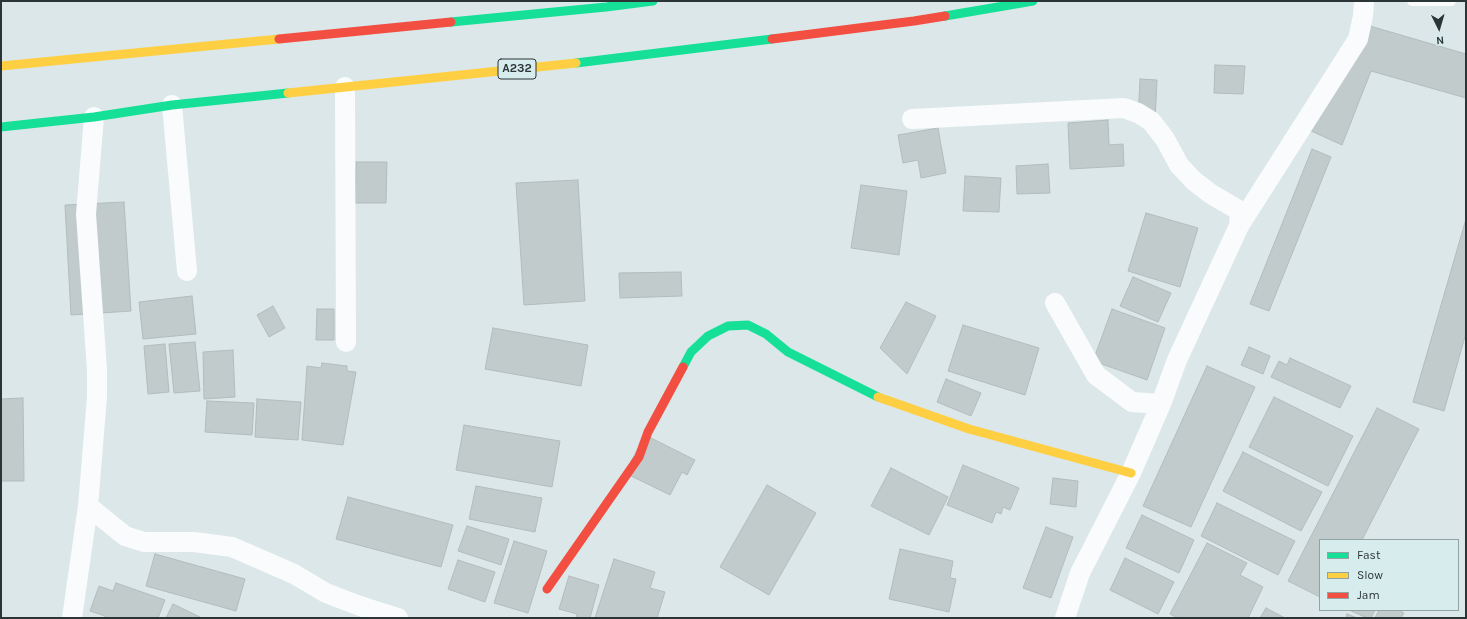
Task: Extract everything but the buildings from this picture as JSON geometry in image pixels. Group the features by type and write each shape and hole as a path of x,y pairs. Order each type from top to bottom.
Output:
{"main road":[{"path":"1,66 606,4 653,1"},
{"name":"A232","path":"1,127 94,117 172,105 594,61 914,21 1033,1"},
{"path":"547,589 640,457 648,432 691,352 708,336 728,326 748,325 766,334 788,352 877,396 970,429 1131,473"}],"street":[{"path":"1065,618 1080,573 1131,473 1161,404 1177,360 1239,226 1358,39 1363,16 1364,1"},
{"path":"345,87 346,342"},
{"path":"172,105 187,271"},
{"path":"912,120 1124,108 1138,113 1151,121 1165,139 1179,164 1194,181 1211,194 1240,211 1239,226"},
{"path":"72,618 88,506 97,397 97,370 86,214 94,117"},
{"path":"1055,303 1096,375 1132,402 1161,404"},
{"path":"88,506 126,536 144,542 194,542 232,547 294,574 326,594 398,618"}],"lane":[{"path":"1412,1 1451,1"}],"traffic: fast":[{"path":"451,22 653,1"},
{"path":"945,16 1033,1"},
{"path":"576,63 772,39"},
{"path":"1,127 94,117 172,105 288,93"},
{"path":"683,367 691,352 708,336 728,326 748,325 766,334 788,352 878,397"}],"traffic: slow":[{"path":"1,66 279,39"},
{"path":"288,93 576,63"},
{"path":"878,397 969,429 1131,473"}],"traffic: jam":[{"path":"772,39 945,16"},
{"path":"279,39 451,22"},
{"path":"547,589 639,457 648,432 683,367"}]}
